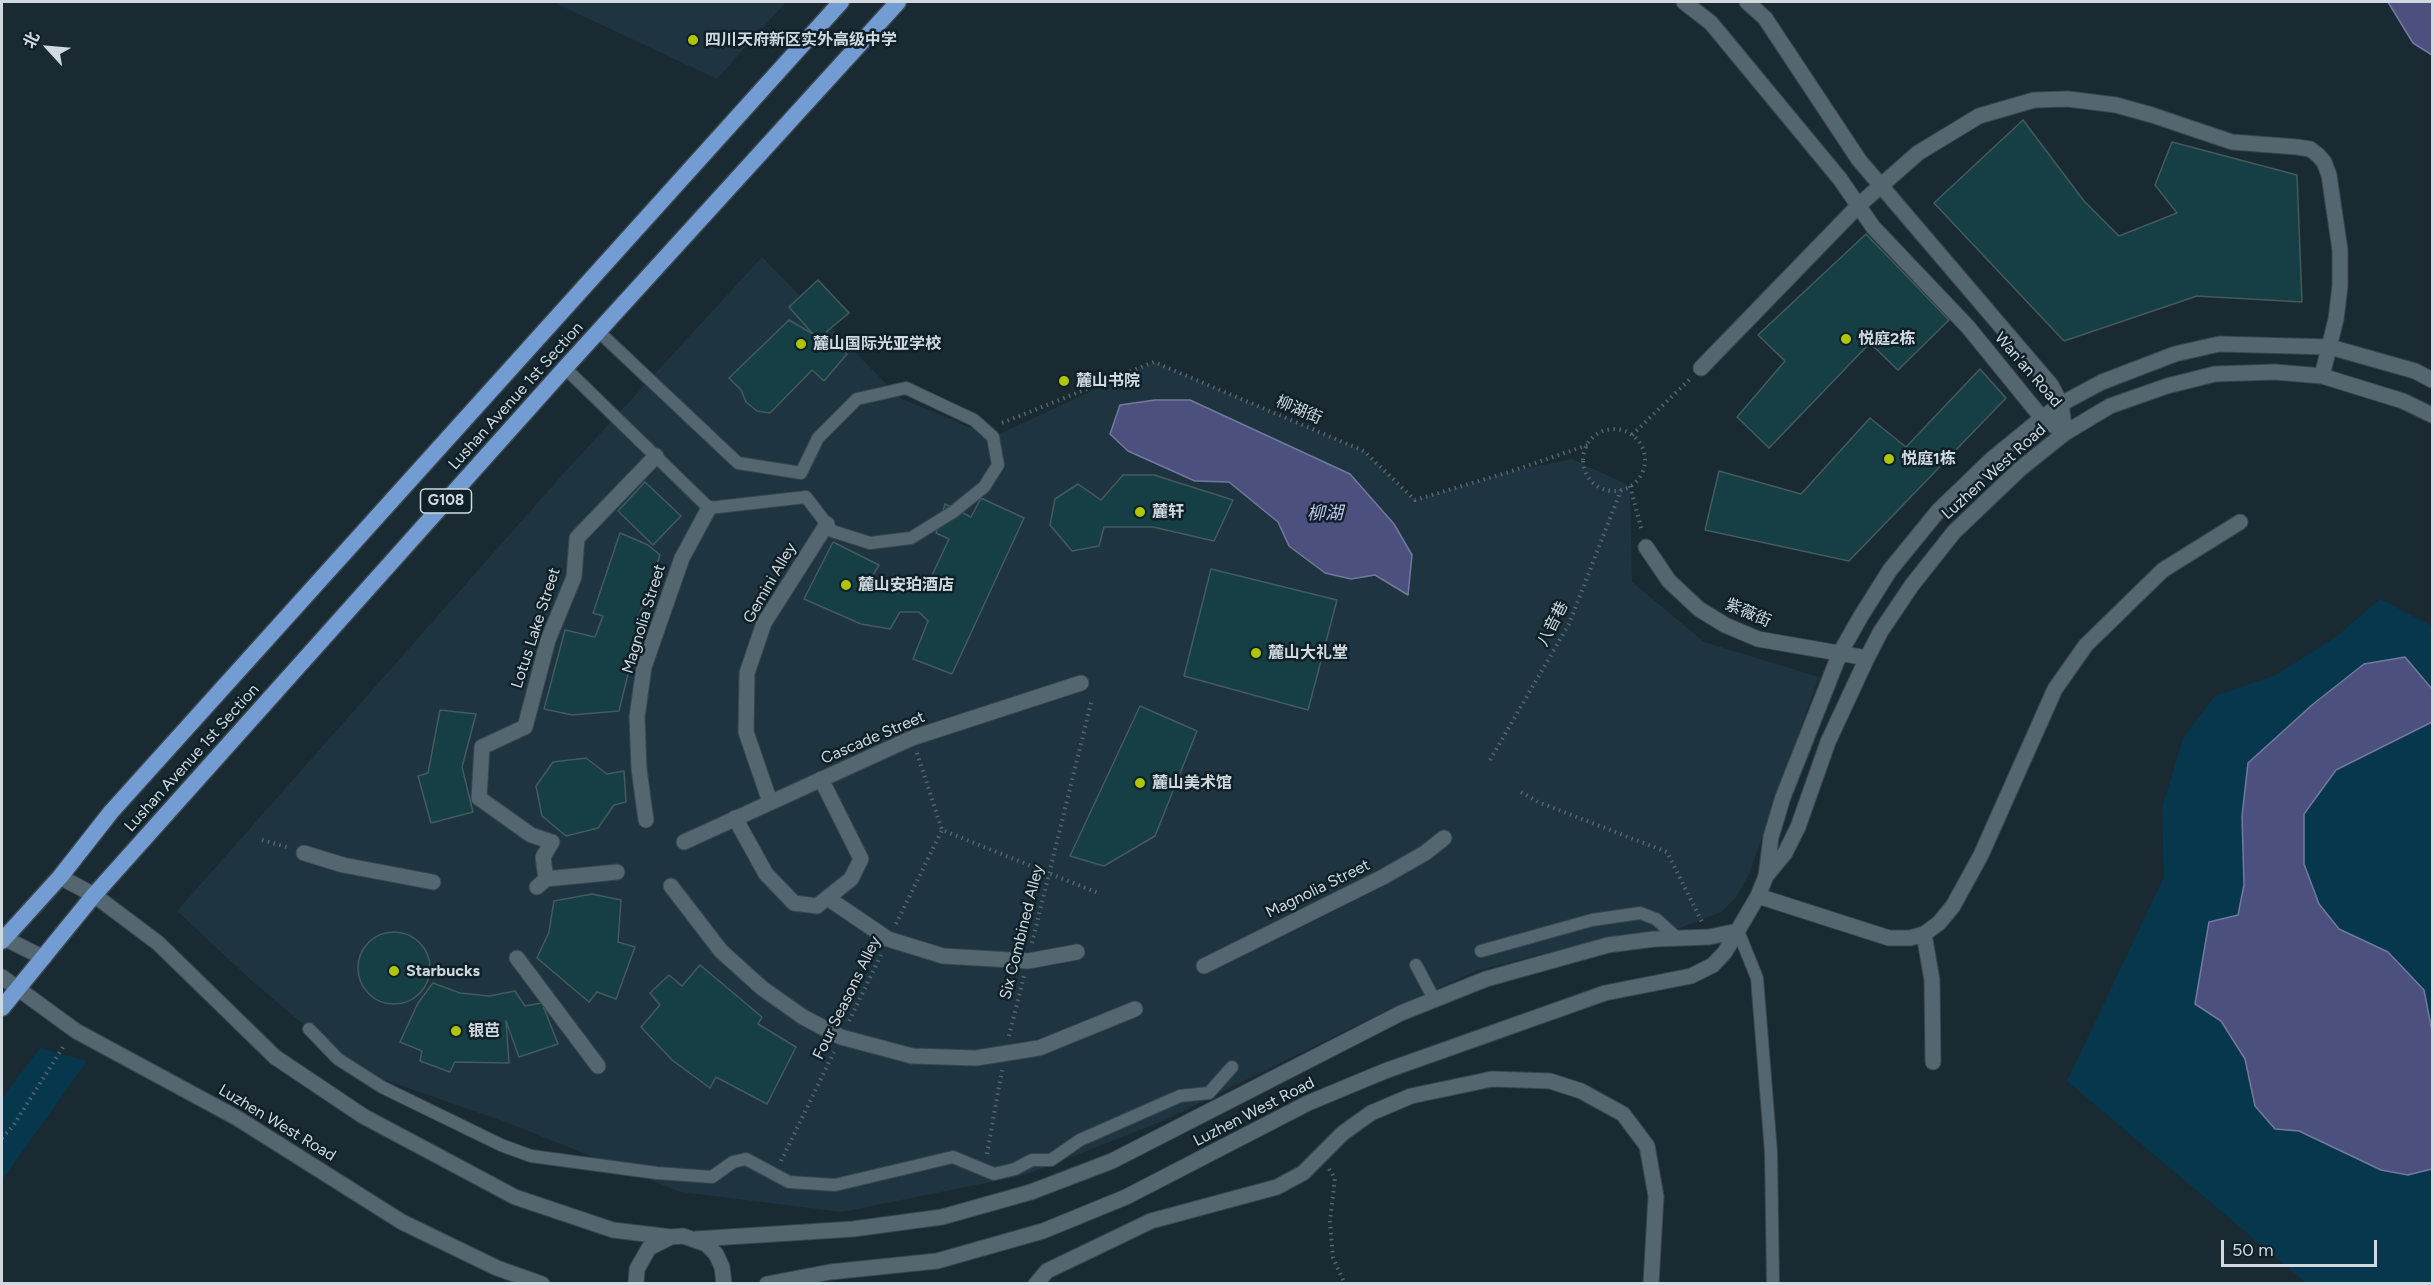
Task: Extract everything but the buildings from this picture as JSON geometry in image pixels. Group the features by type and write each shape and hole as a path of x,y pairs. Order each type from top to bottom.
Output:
{"highway":[{"name":"Lushan Avenue 1st Section","path":"2,938 60,877 111,812 841,2"},
{"name":"Lushan Avenue 1st Section","path":"2,1008 19,990 94,895 598,331 898,2"}],"street":[{"name":"Wan'an Road","path":"1684,2 1711,23 1874,227 1968,327 2042,418 2065,433"},
{"name":"Wan'an Road","path":"1747,2 1765,18 1859,160 2051,385 2061,404 2065,433"},
{"path":"1701,368 1880,184 1918,153 1970,120 2004,106 2034,100 2068,99 2116,105 2232,142 2310,149 2324,162 2329,175 2340,250 2340,286 2330,347 2322,376"},
{"path":"1766,876 1771,837 1783,797 1840,653 1890,570 1939,510 1993,458 2042,418 2061,404 2102,382 2175,354 2219,344 2330,347 2406,368 2433,380"},
{"name":"Luzhen West Road","path":"767,1284 830,1272 937,1261 1043,1231 1126,1197 1308,1103 1385,1071 1605,993 1691,976 1713,965 1738,931 1758,896 1766,876 1785,853 1798,827 1828,742 1867,658 1881,631 1912,585 1954,532 2020,469 2065,433 2110,406 2168,386 2216,374 2275,372 2322,376 2403,401 2433,415"},
{"name":"Lotus Lake Street","path":"617,872 542,883 543,857 552,842 531,835 479,798 482,747 525,727 548,640 574,577 577,538 656,456"},
{"name":"Magnolia Street","path":"646,820 639,770 637,717 644,666 682,558 709,508"},
{"path":"1758,896 1890,938 1910,938 1924,934 1939,923 1953,906 1981,855 2055,689 2086,645 2163,570 2240,522"},
{"name":"Gemini Alley","path":"770,802 746,732 747,674 764,623 827,524"},
{"name":"紫薇街","path":"1646,547 1669,581 1699,609 1725,625 1758,639 1867,658"},
{"name":"Cascade Street","path":"684,842 912,738 1081,683"},
{"path":"735,818 766,874 794,903 817,906 829,899 851,879 861,859 821,779"},
{"name":"Magnolia Street","path":"1204,966 1383,877 1425,853 1444,838"},
{"path":"304,853 343,865 433,882"},
{"path":"60,877 94,895 158,943 275,1057 363,1116 515,1197 613,1230 696,1239 864,1228 942,1217 1031,1192 1112,1161 1197,1120 1292,1068 1434,999 1486,979 1608,945 1709,937 1738,931"},
{"path":"671,886 721,951 762,988 803,1017 841,1037 912,1056 976,1058 1039,1048 1135,1009"},
{"path":"829,899 888,939 943,956 1028,961 1077,952"},
{"path":"1924,934 1932,980 1933,1062"},
{"path":"2,938 44,958"},
{"path":"517,958 598,1066"},
{"name":"Luzhen West Road","path":"2,977 76,1031 237,1118 402,1222 497,1268 542,1284"},
{"path":"1036,1284 1047,1271 1151,1221 1277,1187 1303,1173 1343,1133 1371,1113 1412,1096 1492,1079 1550,1081 1581,1091 1623,1114 1647,1146 1656,1196 1651,1284"},
{"path":"636,1284 642,1257 649,1248 671,1237"},
{"path":"696,1239 716,1254 722,1267 724,1284"}],"lane":[{"path":"565,368 709,508 806,497 832,531 870,543 910,538 953,512 984,488 998,465 993,437 974,420 906,388 857,399 818,438 801,472 738,463 598,331"},
{"path":"1481,951 1592,920 1640,913 1656,920 1677,938"},
{"path":"1738,931 1757,978 1771,1152 1773,1284"},
{"path":"1416,965 1434,999"},
{"path":"309,1029 338,1059 382,1087 501,1145 531,1156 657,1173 712,1177 733,1162 746,1159 789,1182 835,1185 953,1157 984,1172 994,1174 1015,1169 1032,1160 1051,1160 1080,1140 1180,1096 1209,1093 1232,1067"}],"path":[{"name":"柳湖街","path":"991,427 1154,362 1365,452 1415,500 1588,445"},
{"path":"1632,435 1701,368"},
{"path":"1613,429 1632,435 1640,442 1645,461 1638,480 1621,490 1601,488 1593,482 1584,464 1588,445 1594,436 1613,429"},
{"path":"1630,486 1646,547"},
{"name":"八音巷","path":"1490,760 1569,624 1621,490"},
{"name":"Six Combined Alley","path":"984,1172 1005,1053 1092,699"},
{"path":"912,738 942,830 1098,893"},
{"path":"1521,792 1538,802 1667,852 1709,937"},
{"name":"Four Seasons Alley","path":"774,1176 942,830"},
{"path":"262,840 304,853"},
{"path":"2,1138 13,1126 58,1053 76,1031"},
{"path":"1321,1155 1335,1178 1330,1221 1333,1258 1345,1284"}],"shaded area":[{"name":"四川天府新区实外高级中学","path":"553,2 786,2 717,79"},
{"path":"762,257 900,398 993,437 1154,362 1364,451 1415,500 1509,472 1572,459 1630,486 1632,582 1704,642 1819,677 1749,874 1736,897 1721,912 1680,928 1605,938 1479,970 1392,1008 1163,1121 1025,1175 842,1212 681,1192 511,1124 357,1070 251,980 177,911 563,474"},
{"path":"2380,599 2432,626 2432,1283 2306,1283 2067,1081 2164,877 2162,808 2183,738 2215,696 2276,675 2337,636"},
{"path":"40,1048 87,1061 2,1180 2,1098"}],"water":[{"path":"2388,2 2432,2 2432,55 2413,43"},
{"name":"柳湖","path":"1155,400 1190,400 1350,474 1394,524 1412,555 1408,595 1375,575 1351,579 1325,573 1289,546 1278,522 1229,482 1195,481 1128,451 1110,434 1120,405"},
{"path":"2405,657 2432,689 2432,722 2336,770 2304,814 2304,864 2319,904 2339,929 2388,952 2424,990 2432,1031 2432,1169 2408,1175 2381,1170 2299,1131 2275,1129 2255,1106 2245,1059 2221,1021 2195,1004 2209,922 2238,915 2244,885 2242,816 2248,763 2312,705 2364,664"}],"place":[{"name":"四川天府新区实外高级中学","path":"693,40"},
{"name":"悦庭2栋","path":"1846,339"},
{"name":"麓山国际光亚学校","path":"801,344"},
{"name":"麓山书院","path":"1064,381"},
{"name":"悦庭1栋","path":"1889,459"},
{"name":"麓轩","path":"1140,512"},
{"name":"麓山安珀酒店","path":"846,585"},
{"name":"麓山大礼堂","path":"1256,653"},
{"name":"麓山美术馆","path":"1140,783"},
{"name":"Starbucks","path":"394,971"},
{"name":"银芭","path":"456,1031"}]}
